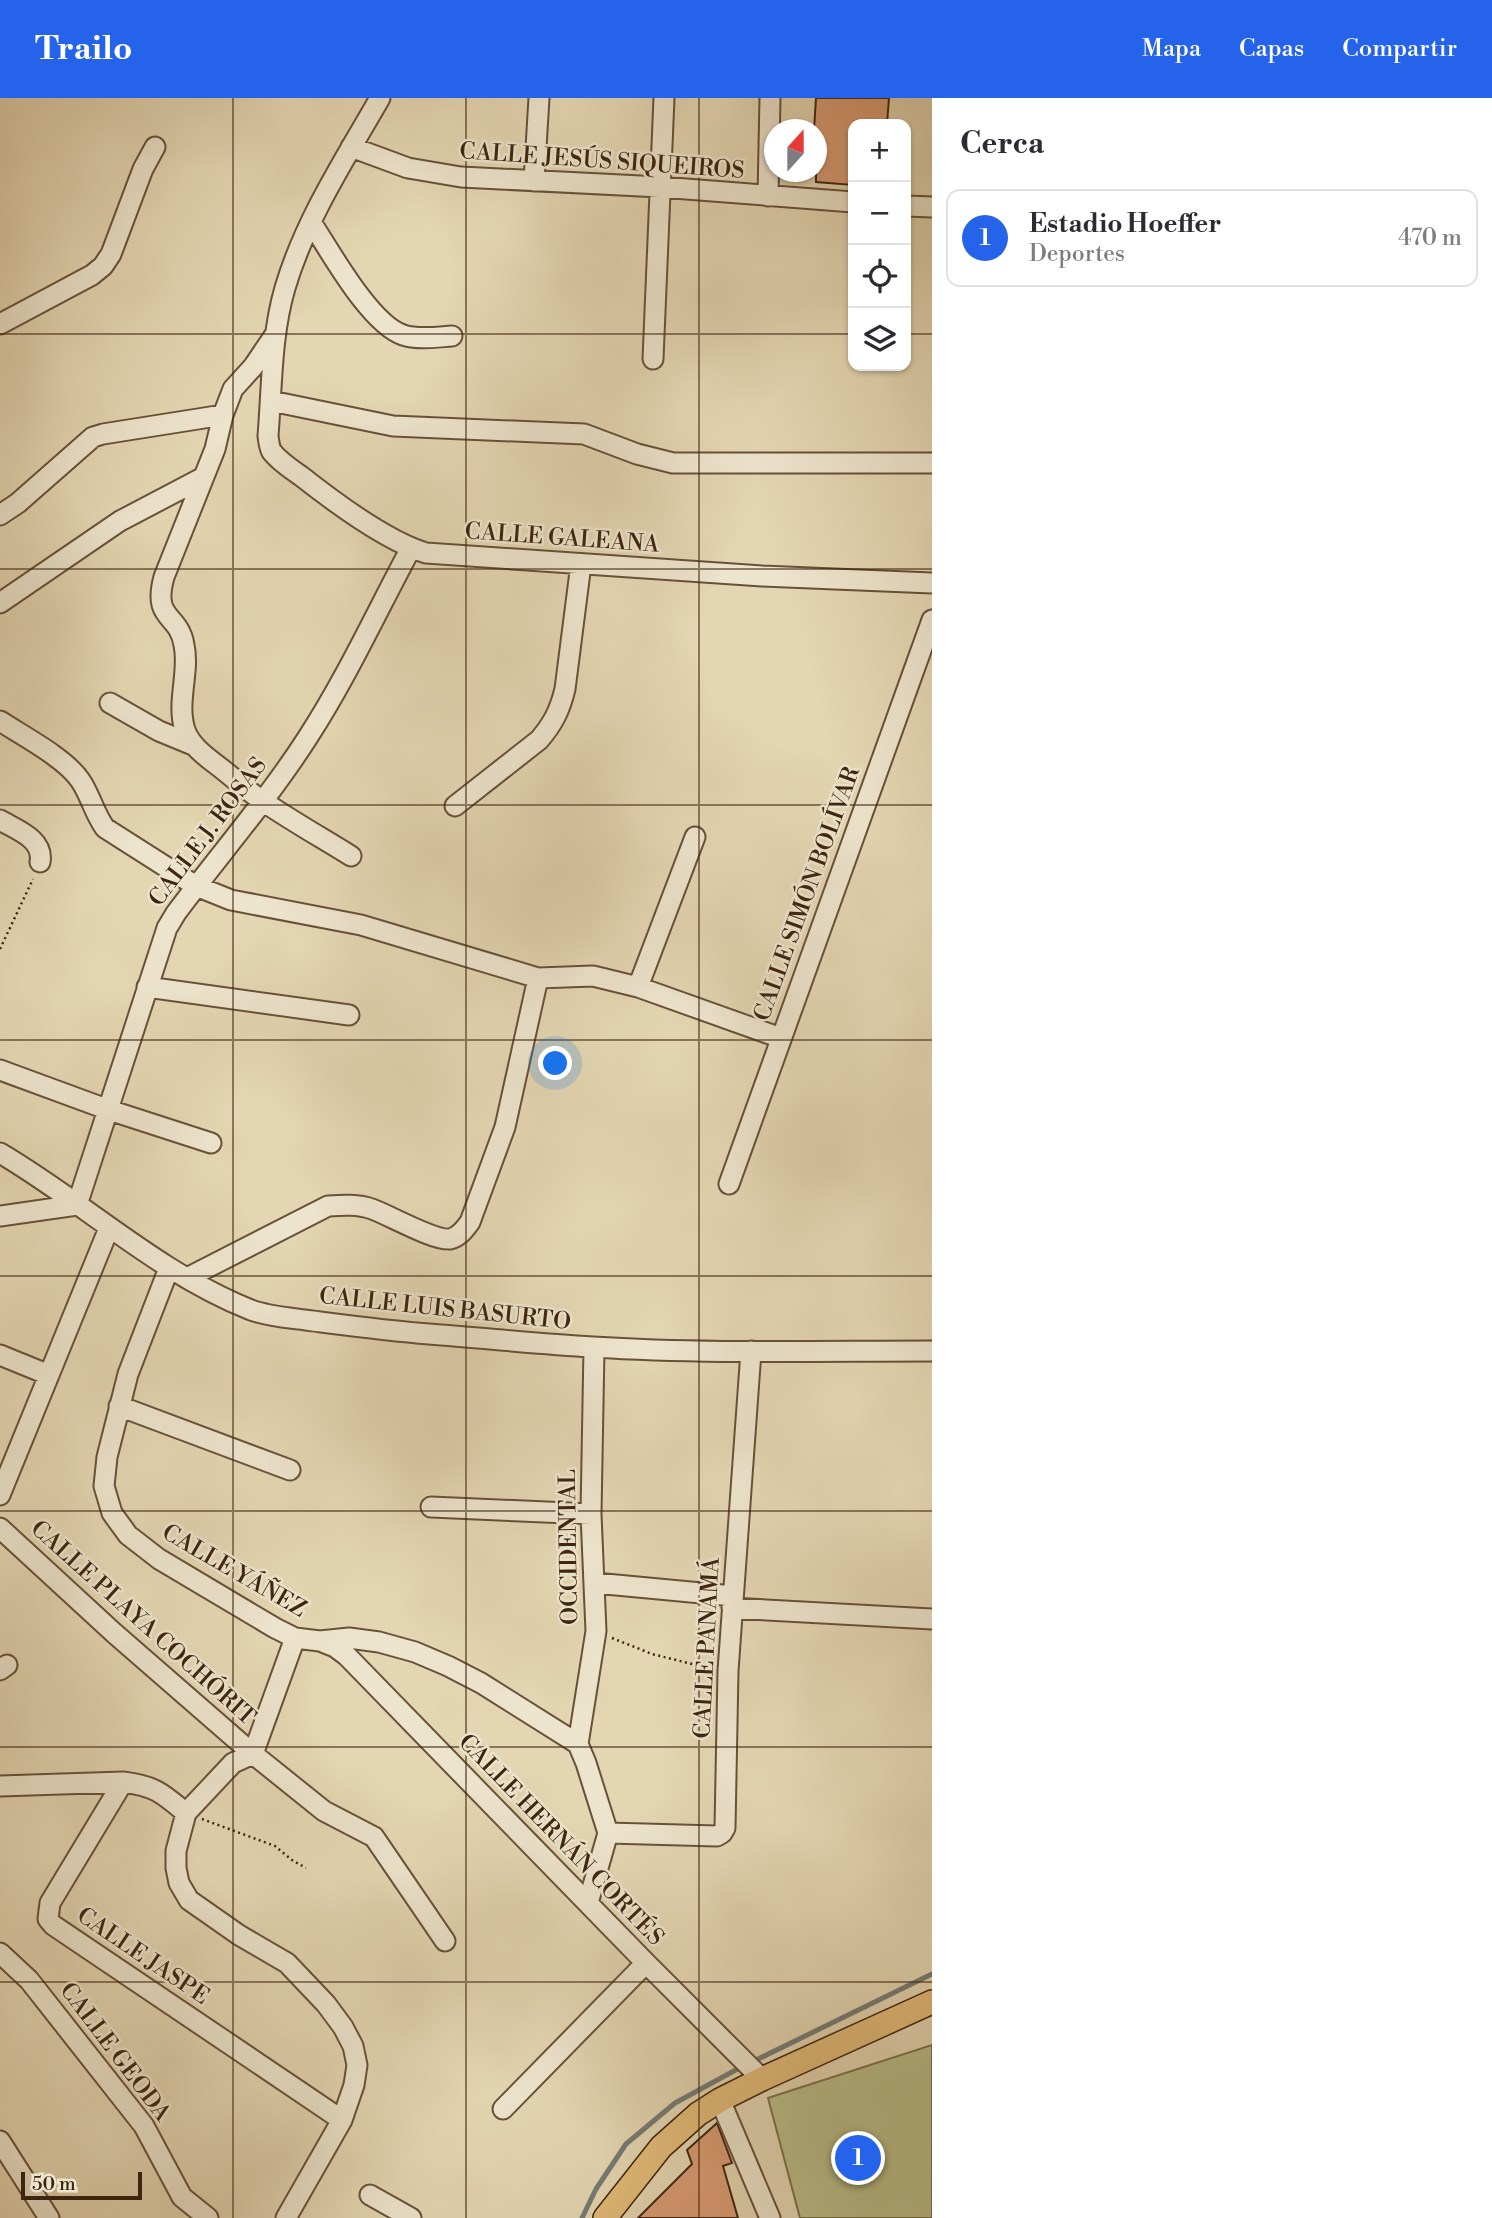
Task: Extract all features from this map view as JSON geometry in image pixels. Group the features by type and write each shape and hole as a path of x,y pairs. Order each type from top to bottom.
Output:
{"main road":[{"path":"605,2218 661,2147 698,2114 762,2079 932,2002"}],"street":[{"path":"193,745 185,730 182,692 186,658 184,643 180,632 166,616 161,604 161,590 215,449 223,415 233,389 253,367 275,335 285,290 311,222 380,98"},
{"path":"534,181 539,98"},
{"path":"653,359 664,98"},
{"path":"768,196 770,98"},
{"path":"0,324 92,275 103,266 111,254 143,170 155,147"},
{"name":"CALLE JESÚS SIQUEIROS","path":"352,147 408,168 436,174 848,202"},
{"path":"911,206 932,207"},
{"path":"311,222 351,285 393,331 412,337 452,337"},
{"name":"CALLE GALEANA","path":"275,335 268,436 271,449 280,460 331,499 411,548 440,554 581,564 762,576 932,583"},
{"path":"271,401 393,426 584,434 637,454 673,463 932,463"},
{"path":"0,516 93,438 103,434 223,415"},
{"path":"0,603 120,521 202,478"},
{"name":"CALLE J. ROSAS","path":"77,1205 167,928 308,737 411,548"},
{"path":"455,806 539,740 560,709 581,564"},
{"name":"CALLE SIMÓN BOLÍVAR","path":"729,1184 932,620"},
{"path":"110,703 159,731 193,745 262,801 351,856"},
{"path":"0,721 60,760 80,779 97,817 105,828 196,886 231,900 361,925 538,978 593,976 638,987 781,1038"},
{"path":"0,820 32,839 42,853 40,862"},
{"path":"638,987 695,837"},
{"path":"187,1279 328,1206 348,1204 370,1208 435,1236 449,1239 462,1233 470,1222 505,1128 538,978"},
{"path":"147,987 349,1015"},
{"path":"0,1070 109,1110 211,1143"},
{"name":"CALLE LUIS BASURTO","path":"0,1153 41,1178 169,1268 254,1311 391,1331 594,1348 932,1351"},
{"path":"0,1216 77,1205"},
{"path":"0,1495 110,1228"},
{"name":"CALLE YÁÑEZ","path":"169,1268 138,1346 119,1406 107,1457 104,1486 112,1513 128,1535 159,1559 295,1638 320,1641 349,1637 415,1652 481,1683 578,1744"},
{"name":"OCCIDENTAL","path":"578,1744 596,1631 591,1514 594,1348"},
{"name":"CALLE PANAMÁ","path":"608,1833 717,1836 725,1828 728,1671 751,1351"},
{"path":"0,1355 49,1375"},
{"path":"119,1406 290,1470"},
{"path":"431,1507 591,1514"},
{"name":"CALLE PLAYA COCHÓRIT","path":"0,1528 253,1755 324,1811 374,1837 445,1941"},
{"path":"595,1583 732,1602 932,1619"},
{"path":"286,2218 342,2120 354,2085 357,2065 353,2046 326,2004 287,1963 239,1935 189,1900 179,1883 176,1851 186,1813 233,1763 253,1755 295,1638"},
{"name":"CALLE HERNÁN CORTÉS","path":"320,1641 347,1656 762,2079"},
{"path":"578,1744 608,1833 587,1903"},
{"path":"0,1786 123,1782 141,1784 159,1790 186,1813"},
{"name":"CALLE JASPE","path":"123,1782 50,1903 48,1919 53,1925 342,2120"},
{"name":"CALLE GEODA","path":"0,1953 29,1980 144,2126 183,2197 208,2218"},
{"path":"503,2109 646,1962"},
{"path":"720,2100 770,2218"},
{"path":"0,2141 49,2218"},
{"path":"370,2196 411,2218"}],"path":[{"path":"0,949 40,862"},
{"path":"596,1631 652,1654 728,1671"},
{"path":"186,1813 275,1846 306,1868"}],"green space":[{"path":"932,2045 932,2218 800,2218 768,2098"}],"building":[{"path":"816,98 889,98 887,119 848,119 848,185 816,182 827,182 827,119 815,119"},
{"path":"717,2123 732,2163 723,2166 738,2218 638,2218 692,2164 687,2150"}],"waterway":[{"path":"752,2062 932,1974"},
{"path":"582,2218 596,2189 626,2144 675,2103 743,2066"}],"place":[{"name":"Estadio Hoeffer","path":"858,2158"}]}
